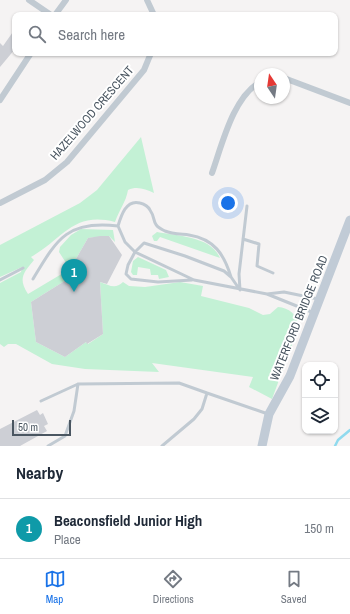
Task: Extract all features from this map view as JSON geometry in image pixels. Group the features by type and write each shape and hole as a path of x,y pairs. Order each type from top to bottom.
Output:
{"main road":[{"name":"WATERFORD BRIDGE ROAD","path":"262,446 269,414 290,376 350,220"}],"street":[{"path":"30,0 47,12"},
{"path":"57,12 66,0"},
{"path":"147,0 153,12"},
{"path":"0,100 29,56"},
{"name":"HAZELWOOD CRESCENT","path":"0,203 45,180 67,162 144,70 151,56"},
{"path":"290,80 350,103"},
{"path":"212,173 228,128 240,101 254,86"}],"lane":[{"path":"240,290 231,277 224,256 217,247 207,240 166,231 158,227 154,224 151,210 146,205 139,202 131,203 125,208 118,226 125,242 135,252 194,280 240,290 267,294 314,313"},
{"path":"240,290 239,274 247,206"},
{"path":"33,279 50,252 66,234 82,226 90,224 118,226"},
{"path":"243,239 259,244 257,266 273,273"},
{"path":"194,280 158,282 131,279 126,274 128,265 135,252 144,243 217,268 231,277"},
{"path":"0,280 23,268"},
{"path":"267,294 284,292 320,299"},
{"path":"41,401 78,384 179,383 269,414"},
{"path":"48,446 65,436 74,411 78,384"},
{"path":"162,446 194,419 202,409 207,393"}],"green space":[{"path":"141,137 154,193 141,188 128,190 115,222 89,220 78,223 31,257 34,260 23,276 23,284 28,294 70,269 59,252 60,247 71,235 81,229 113,230 115,242 109,236 88,238 73,264 79,272 31,302 36,342 65,357 86,342 88,344 103,334 100,282 115,286 123,282 129,286 145,287 180,282 203,286 201,296 249,308 263,315 270,314 278,307 289,310 296,318 299,326 272,399 249,387 253,377 152,363 159,372 85,369 52,364 16,344 8,344 4,347 0,344 0,283 21,272 22,267 0,277 0,245 80,203 97,190"},
{"path":"157,232 193,238 201,241 216,251 220,258 160,237 157,241 154,241 152,236"},
{"path":"138,257 166,270 169,277 159,279 158,275 151,275 150,269 138,267 137,275 133,275 131,272 133,261"}],"building":[{"path":"12,33 12,53 0,67 0,43 3,46"},
{"path":"109,236 122,255 107,284 100,282 103,334 87,344 86,342 65,357 36,342 31,302 79,272 73,264 88,238"},
{"path":"37,410 40,415 43,413 48,424 44,426 47,431 20,446 0,446 0,429"}],"waterway":[{"path":"335,446 338,440 350,430"}],"place":[{"name":"Beaconsfield Junior High","path":"74,292"}]}
